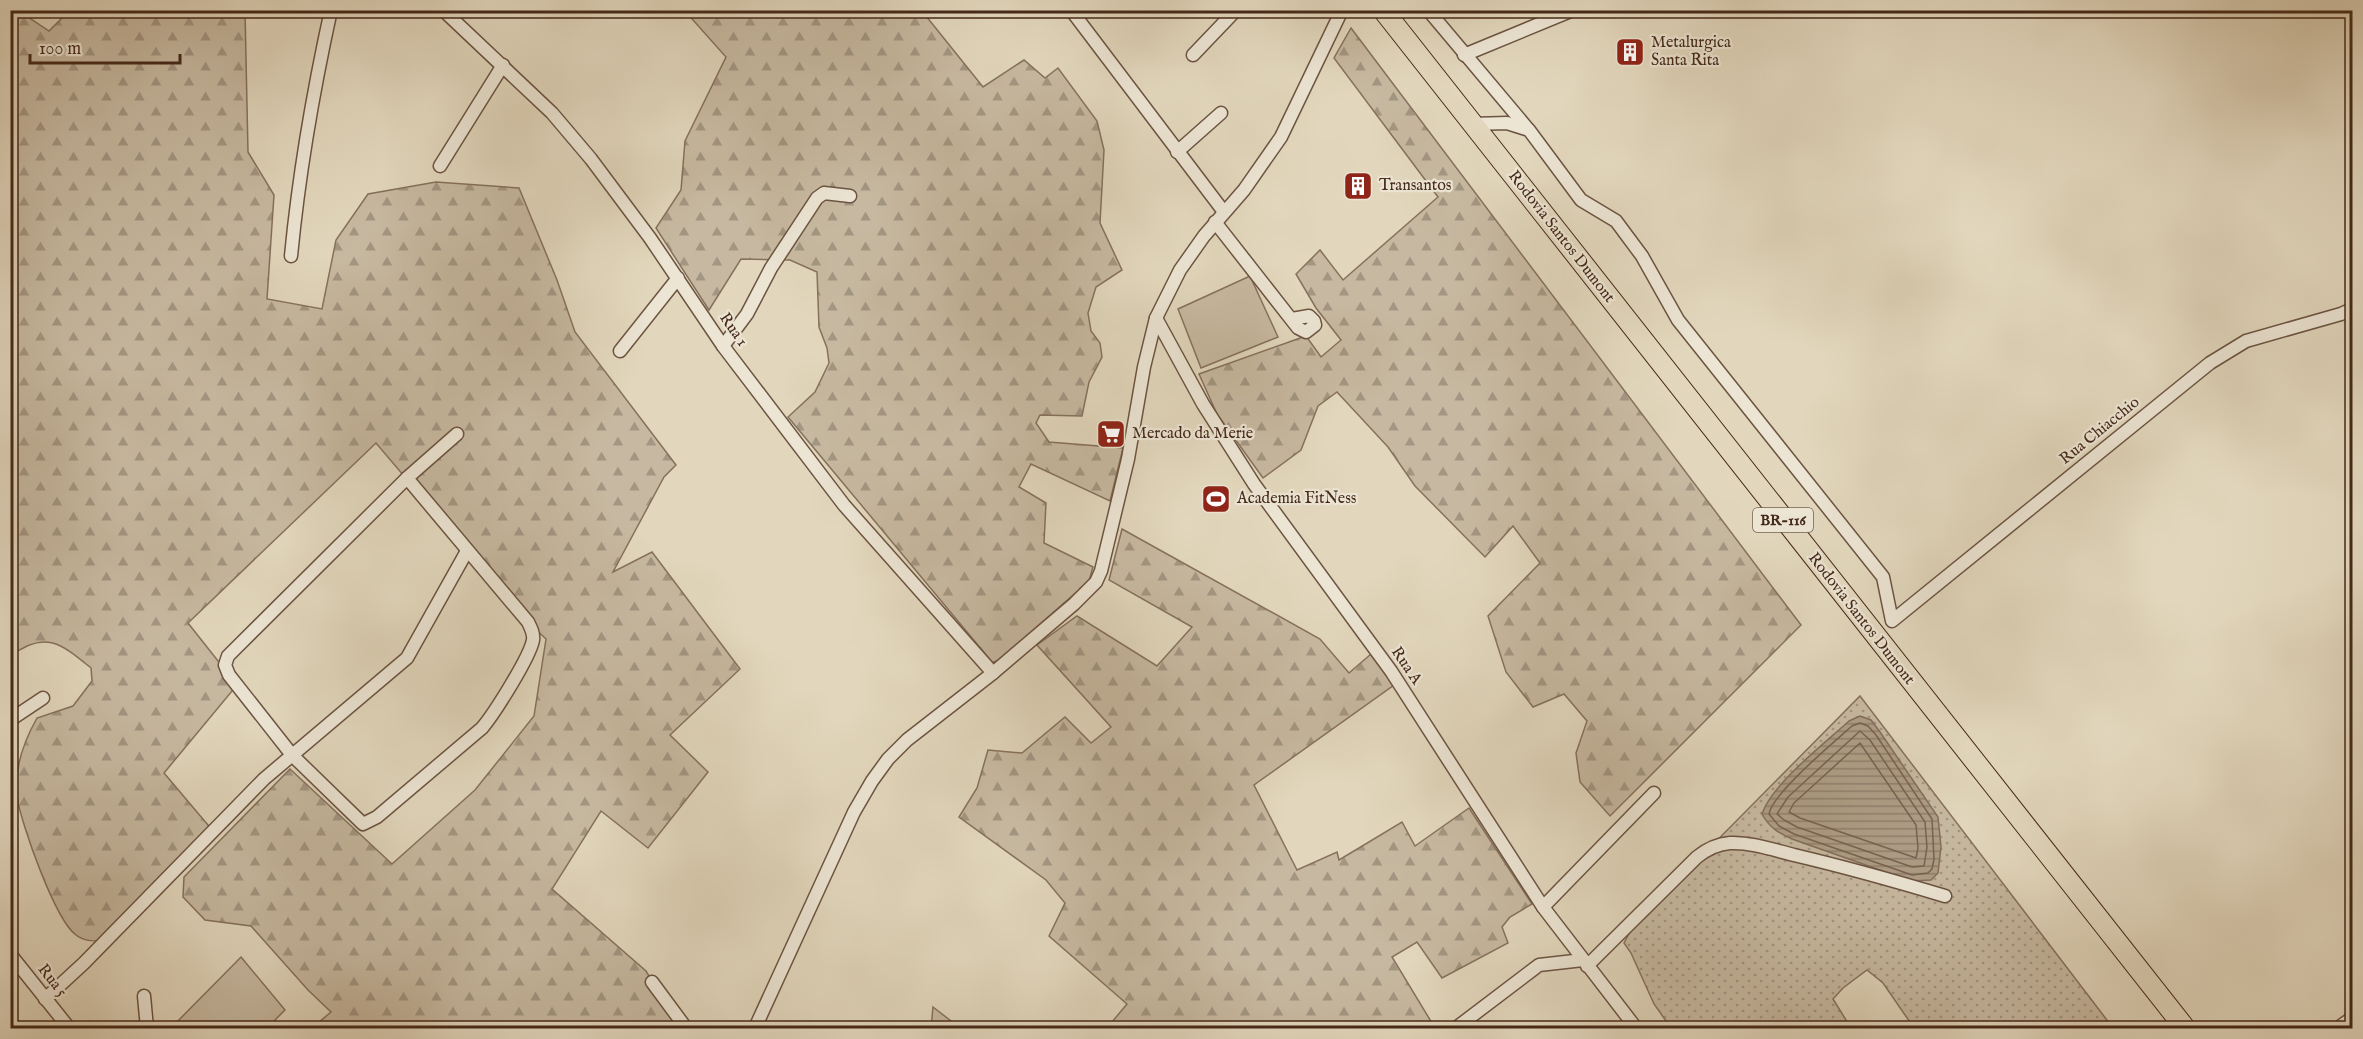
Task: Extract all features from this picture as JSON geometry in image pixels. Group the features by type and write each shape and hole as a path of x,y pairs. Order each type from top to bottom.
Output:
{"highway":[{"name":"Rodovia Santos Dumont","path":"1383,10 2185,1029"}],"street":[{"path":"291,256 297,195 315,82 331,10"},
{"name":"Rua 1","path":"443,10 552,113 591,159 650,238 723,346 844,505 993,673"},
{"path":"1071,10 1224,212"},
{"path":"1193,55 1236,10"},
{"path":"1428,10 1529,130"},
{"path":"1464,55 1573,10"},
{"path":"755,1029 831,860 872,781 888,759 907,740 993,673 1082,597 1096,582 1101,570 1128,459 1144,367 1156,318 1180,270 1215,222 1263,165 1281,137 1339,12"},
{"path":"440,166 503,65"},
{"path":"1177,152 1221,113"},
{"path":"1472,124 1507,123 1529,130"},
{"name":"Rua Chiacchio","path":"1529,130 1581,200 1610,217 1623,230 1642,256 1678,320 1880,573 1892,621 2210,363 2246,341 2352,309"},
{"path":"723,346 747,314 771,268 817,198 824,193 850,196"},
{"path":"1215,222 1292,319"},
{"path":"620,351 678,278"},
{"name":"Rua A","path":"1156,318 1203,404 1254,484 1391,671 1543,907 1636,1029"},
{"path":"407,478 528,622 533,634 526,657 492,716 482,728 368,823 360,822 292,755 230,675 225,661 325,558 407,478 457,434"},
{"path":"45,999 84,963 243,799 407,658 467,551"},
{"path":"10,720 43,698"},
{"path":"1543,907 1654,793"},
{"path":"1456,1029 1524,974 1539,965 1547,962 1585,963 1697,857 1706,850 1720,845 1732,843 1760,847 1860,870 1945,896"},
{"name":"Rua 5","path":"10,954 69,1029"},
{"path":"652,982 686,1029"},
{"path":"144,996 147,1029"},
{"path":"2338,1029 2352,1018"}],"green space":[{"path":"11,11 19,11 49,31 69,11 245,11 248,152 274,195 267,299 322,309 336,240 368,194 436,182 519,188 557,280 575,332 676,465 664,477 613,572 652,552 740,669 670,735 708,772 648,848 601,811 552,889 646,971 680,1028 312,1028 331,1012 308,990 251,926 205,920 183,897 184,877 290,769 392,864 475,790 534,716 546,639 528,622 376,443 188,623 237,685 164,773 213,831 106,941 90,941 76,935 58,911 25,827 17,797 17,777 21,756 37,718 73,706 92,681 91,668 53,643 34,643 11,656"},
{"path":"685,11 922,11 983,87 1024,60 1045,78 1058,68 1097,121 1104,150 1100,223 1122,270 1096,287 1088,313 1091,331 1100,343 1102,357 1089,382 1082,416 1040,415 1036,423 1049,442 1123,448 1110,501 1031,464 1019,487 1046,503 1044,543 1093,567 1089,581 998,661 992,662 788,417 815,392 829,363 827,348 819,327 817,272 790,260 741,259 709,310 656,228 681,190 685,141 726,57"},
{"path":"1351,28 1801,625 1610,816 1580,782 1576,753 1587,721 1564,694 1533,707 1506,672 1488,616 1540,563 1513,526 1485,557 1415,486 1388,447 1337,392 1318,406 1301,450 1263,478 1217,414 1199,374 1306,336 1321,357 1341,340 1316,308 1296,274 1320,250 1343,280 1438,197 1334,58"},
{"path":"1250,276 1278,337 1201,368 1178,309"},
{"path":"1122,529 1320,639 1349,673 1371,654 1394,685 1254,785 1297,870 1337,852 1339,860 1402,822 1415,846 1469,808 1532,904 1510,917 1502,927 1508,943 1442,978 1417,942 1392,957 1435,1028 1107,1028 1127,1004 1049,936 1065,903 1046,880 959,817 977,788 988,750 1022,753 1065,717 1091,743 1111,727 1037,645 1077,616 1157,666 1192,627 1109,580"},
{"path":"1860,696 2113,1028 1914,1028 1883,983 1867,970 1843,988 1833,999 1851,1028 1671,1028 1654,1004 1631,953 1624,943 1631,930"},
{"path":"241,957 285,1010 267,1028 171,1028"},
{"path":"933,1007 960,1028 931,1028"}],"water":[{"path":"1860,716 1871,720 1938,817 1941,847 1938,873 1931,880 1911,881 1792,839 1774,829 1762,814 1776,790 1800,765 1849,721"}],"place":[{"name":"Metalurgica Santa Rita","path":"1630,52"},
{"name":"Transantos","path":"1358,186"},
{"name":"Mercado da Merie","path":"1111,434"},
{"name":"Academia FitNess","path":"1216,499"}]}
